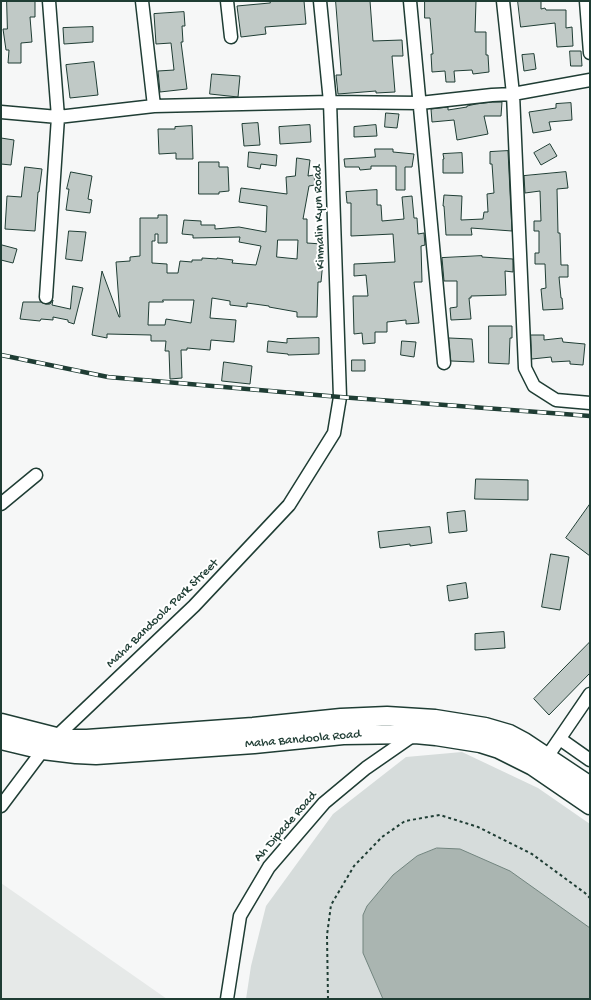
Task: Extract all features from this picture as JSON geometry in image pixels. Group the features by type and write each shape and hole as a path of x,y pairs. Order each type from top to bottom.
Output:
{"main road":[{"name":"Maha Bandoola Road","path":"1,723 56,737 70,739 253,727 387,716 435,719 485,727 509,734 524,742 590,786"},
{"name":"Maha Bandoola Road","path":"1,740 43,750 96,755 254,744 343,735 415,734 436,736 480,743 499,749 533,766 590,805"}],"street":[{"path":"46,297 58,117 48,1"},
{"path":"142,1 154,106"},
{"path":"227,1 230,37"},
{"name":"Kinmalin Kyun Road","path":"320,1 330,102 340,397 334,433"},
{"path":"410,1 444,363"},
{"path":"503,1 513,94 525,368 534,386 556,400 590,403"},
{"path":"586,1 590,53"},
{"path":"1,112 58,117 154,106 330,102 420,103 513,94 590,80"},
{"name":"Maha Bandoola Park Street","path":"1,806 43,750 194,606 289,505 334,433"},
{"path":"1,504 36,475"},
{"path":"547,757 590,694"},
{"name":"Ah Dipade Road","path":"227,999 240,916 269,867 324,803 366,768 435,719"},
{"path":"560,739 590,760"}],"path":[{"path":"328,999 327,935 331,905 354,866 382,837 405,821 440,815 478,827 532,854 590,898"}],"shaded area":[{"path":"462,752 538,788 590,824 590,999 246,999 251,966 266,906 333,814 406,757"},
{"path":"437,848 460,849 510,871 590,928 590,999 383,999 363,953 363,915 367,906 393,875 417,856"},
{"path":"1,883 167,999 1,999"}],"building":[{"path":"7,1 35,1 35,17 30,17 32,42 21,43 21,63 8,63 9,50 6,50 3,29 7,29"},
{"path":"270,1 304,1 306,24 265,27 266,34 241,37 237,6 270,3"},
{"path":"336,1 370,1 373,41 402,40 403,56 392,56 395,92 376,93 376,91 338,94 336,75 341,75"},
{"path":"425,1 476,1 475,32 486,32 486,55 488,55 489,72 473,74 472,70 454,71 455,82 446,82 445,71 432,72 431,54 433,54 430,18 425,18"},
{"path":"518,1 541,1 541,9 566,10 566,28 572,27 573,46 557,47 555,23 521,27"},
{"path":"184,12 185,26 182,26 183,42 181,42 187,89 160,92 158,71 174,70 171,43 156,44 154,14"},
{"path":"93,27 93,42 64,44 63,28"},
{"path":"570,51 581,51 582,66 571,66"},
{"path":"534,54 536,69 524,71 522,55"},
{"path":"94,62 98,95 70,98 66,65"},
{"path":"212,74 240,76 238,97 210,94"},
{"path":"493,102 502,102 501,116 484,116 488,134 457,140 454,120 432,122 431,109 448,107 448,110"},
{"path":"571,103 572,120 549,122 551,130 533,133 529,112 556,108 556,104"},
{"path":"386,113 399,114 397,128 385,127"},
{"path":"258,123 260,145 244,146 242,124"},
{"path":"310,125 311,142 280,144 279,127"},
{"path":"376,125 377,136 354,137 354,127"},
{"path":"192,126 193,159 176,159 176,153 159,154 158,129 175,129 175,127"},
{"path":"1,138 14,140 11,165 1,164"},
{"path":"550,144 557,156 541,165 534,153"},
{"path":"375,149 393,149 393,152 414,154 412,167 405,167 405,190 396,190 396,166 371,166 371,169 360,170 359,167 345,167 344,159 375,157"},
{"path":"508,151 512,231 471,228 472,235 446,235 443,206 444,195 462,196 461,220 483,219 484,212 488,212 487,194 494,193 490,152"},
{"path":"249,152 277,155 276,166 261,164 260,169 248,167"},
{"path":"462,153 463,173 443,173 443,154"},
{"path":"297,158 310,160 308,176 314,175 315,185 309,186 303,219 307,219 307,243 322,244 323,261 321,282 318,282 317,317 297,317 297,312 269,306 247,303 247,307 230,305 230,301 212,298 210,318 236,320 234,342 211,340 210,350 187,348 187,350 181,350 182,378 170,379 169,351 165,351 166,341 151,341 151,335 107,334 107,338 92,335 102,271 120,317 116,262 130,261 130,257 140,256 140,218 158,218 158,215 167,215 167,243 158,243 158,234 155,234 155,241 152,241 152,263 167,264 167,273 178,273 180,261 192,262 192,260 202,260 202,258 233,260 232,263 256,265 261,246 239,242 240,237 193,238 193,235 182,234 184,220 201,221 201,225 215,225 215,229 239,227 266,232 267,206 239,202 241,188 287,194 286,177 295,176","holes":["278,240 298,240 297,259 277,257","163,300 194,300 191,323 166,319 165,325 148,325 149,302 163,302"]},
{"path":"199,162 219,162 219,167 228,167 229,191 219,192 219,194 199,194"},
{"path":"25,167 42,169 38,192 35,231 5,229 7,196 21,197"},
{"path":"71,172 92,176 88,199 92,200 90,213 66,210 69,189 67,189"},
{"path":"566,172 568,188 557,189 558,233 560,233 561,265 568,265 568,277 559,277 563,309 543,310 541,289 546,288 545,264 535,264 535,253 539,253 539,231 534,231 534,221 541,221 540,191 525,193 524,176"},
{"path":"377,190 377,205 381,205 382,221 404,219 402,197 412,196 414,218 417,218 418,234 424,233 425,245 421,246 422,282 414,282 419,323 406,324 406,320 387,322 387,332 375,332 375,343 363,344 362,333 354,334 353,296 368,296 366,275 354,276 354,264 395,262 393,234 351,236 351,203 347,203 346,192"},
{"path":"69,231 86,232 82,261 66,259"},
{"path":"2,245 17,249 13,263 1,260"},
{"path":"482,256 513,259 513,272 505,271 506,295 471,296 471,298 469,298 471,319 451,320 450,308 457,307 457,281 444,281 442,258"},
{"path":"73,286 83,288 74,324 68,322 68,320 53,317 53,320 41,319 40,321 20,319 23,302 41,302 50,304 53,300 52,305 70,309"},
{"path":"489,326 512,326 509,364 489,363"},
{"path":"531,335 544,335 544,340 562,338 563,342 585,344 583,365 570,364 570,361 552,362 551,357 532,359"},
{"path":"319,338 319,354 288,355 267,352 268,341 287,343 287,339"},
{"path":"449,338 472,339 474,362 451,361"},
{"path":"402,341 416,342 414,357 401,355"},
{"path":"352,360 365,360 365,371 352,371"},
{"path":"224,362 252,366 250,384 222,381"},
{"path":"476,479 528,480 528,500 475,499"},
{"path":"590,504 590,556 566,538"},
{"path":"465,511 467,531 449,533 447,513"},
{"path":"430,527 432,543 380,548 378,532"},
{"path":"551,554 569,557 560,610 542,607"},
{"path":"466,583 468,598 449,601 447,586"},
{"path":"504,632 505,648 475,650 475,634"},
{"path":"590,642 590,673 549,715 534,699"}],"railway":[{"path":"1,355 108,377 340,397 590,416"}]}
